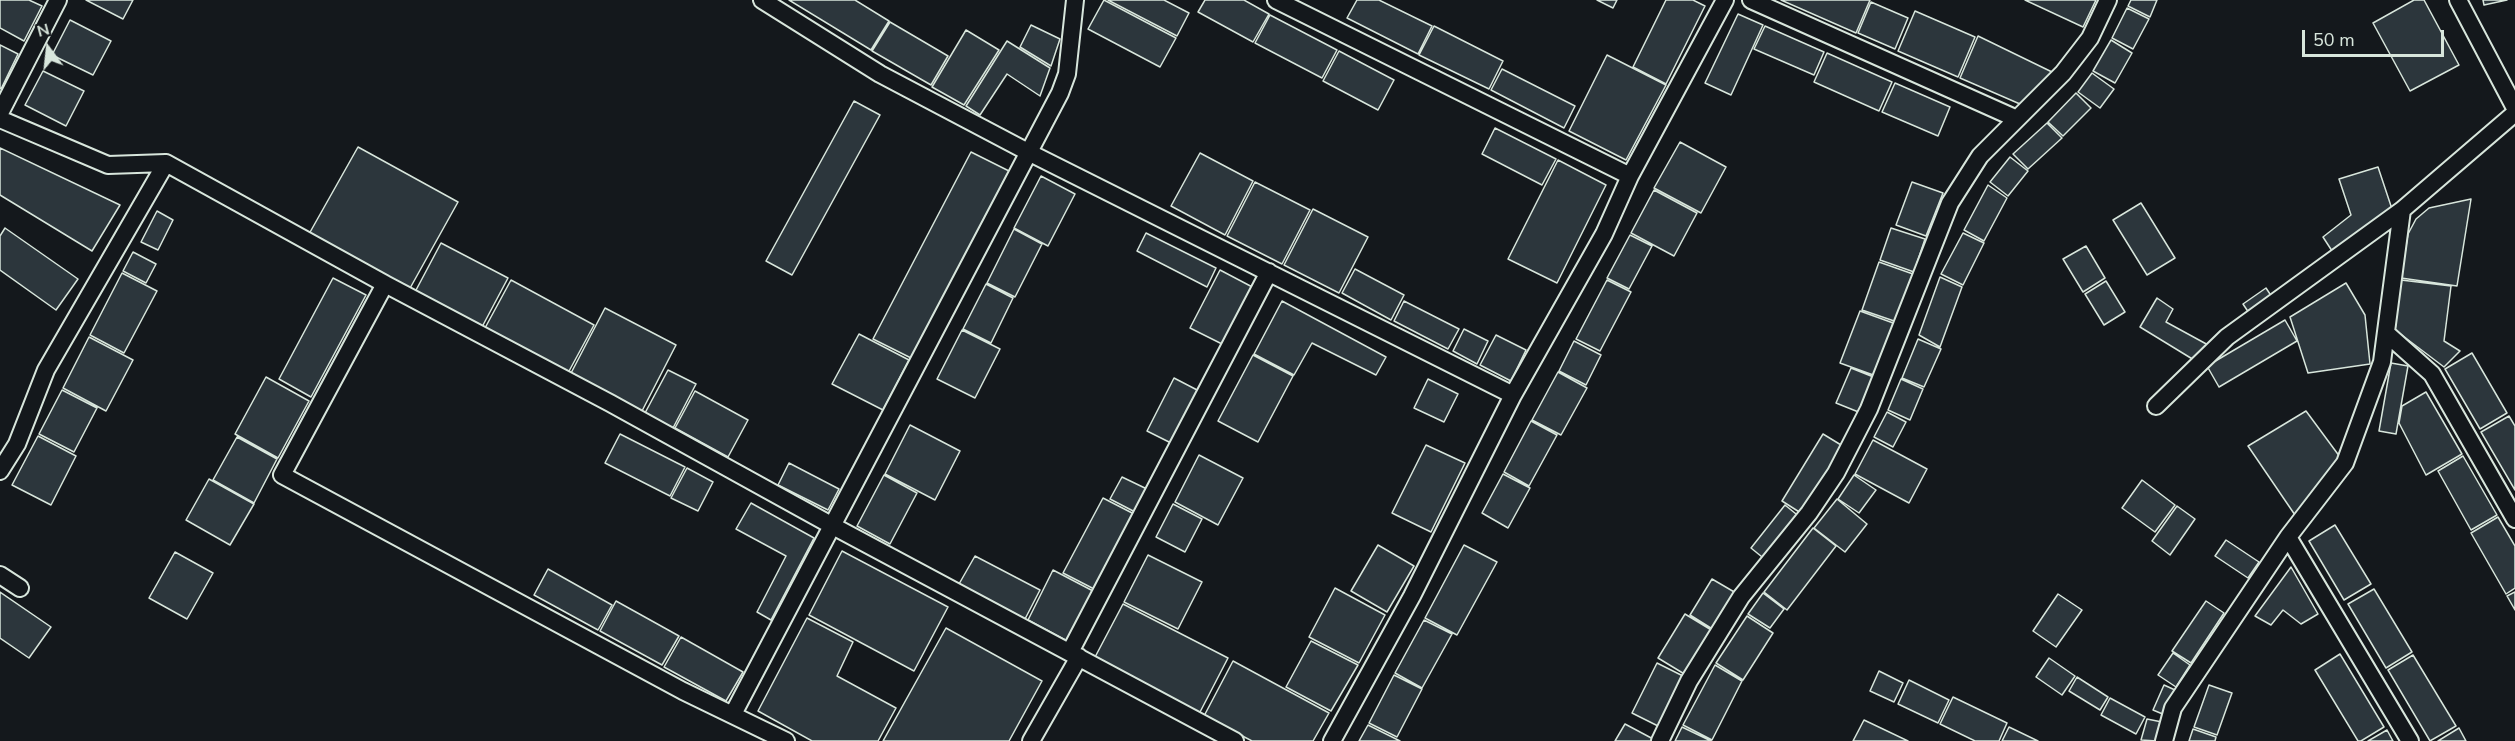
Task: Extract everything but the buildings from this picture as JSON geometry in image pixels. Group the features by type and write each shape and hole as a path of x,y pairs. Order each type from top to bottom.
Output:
{"street":[{"path":"0,113 58,0"},
{"path":"762,0 880,74 1028,152 1513,395"},
{"path":"733,714 1059,93 1067,74 1075,0"},
{"path":"1276,0 1630,176"},
{"path":"1332,741 1412,596 1513,395 1604,234 1630,176 1725,0"},
{"path":"1751,0 2017,119"},
{"path":"1660,741 1689,681 1741,597 1809,513 1836,473 1869,409 1950,203 1980,156 2063,73 2090,38 2108,0"},
{"path":"2458,0 2515,108"},
{"path":"2156,406 2227,337 2402,210 2515,113"},
{"path":"0,119 108,165 166,163 385,284 1235,741"},
{"path":"0,471 17,444 46,370 166,163"},
{"path":"2164,741 2173,708 2288,537 2344,463 2382,362 2402,210"},
{"path":"1031,741 1269,272"},
{"path":"385,284 282,475 683,691 786,741"},
{"path":"2386,333 2432,374 2515,519"},
{"path":"2288,537 2409,741"},
{"path":"0,575 20,588"}]}
